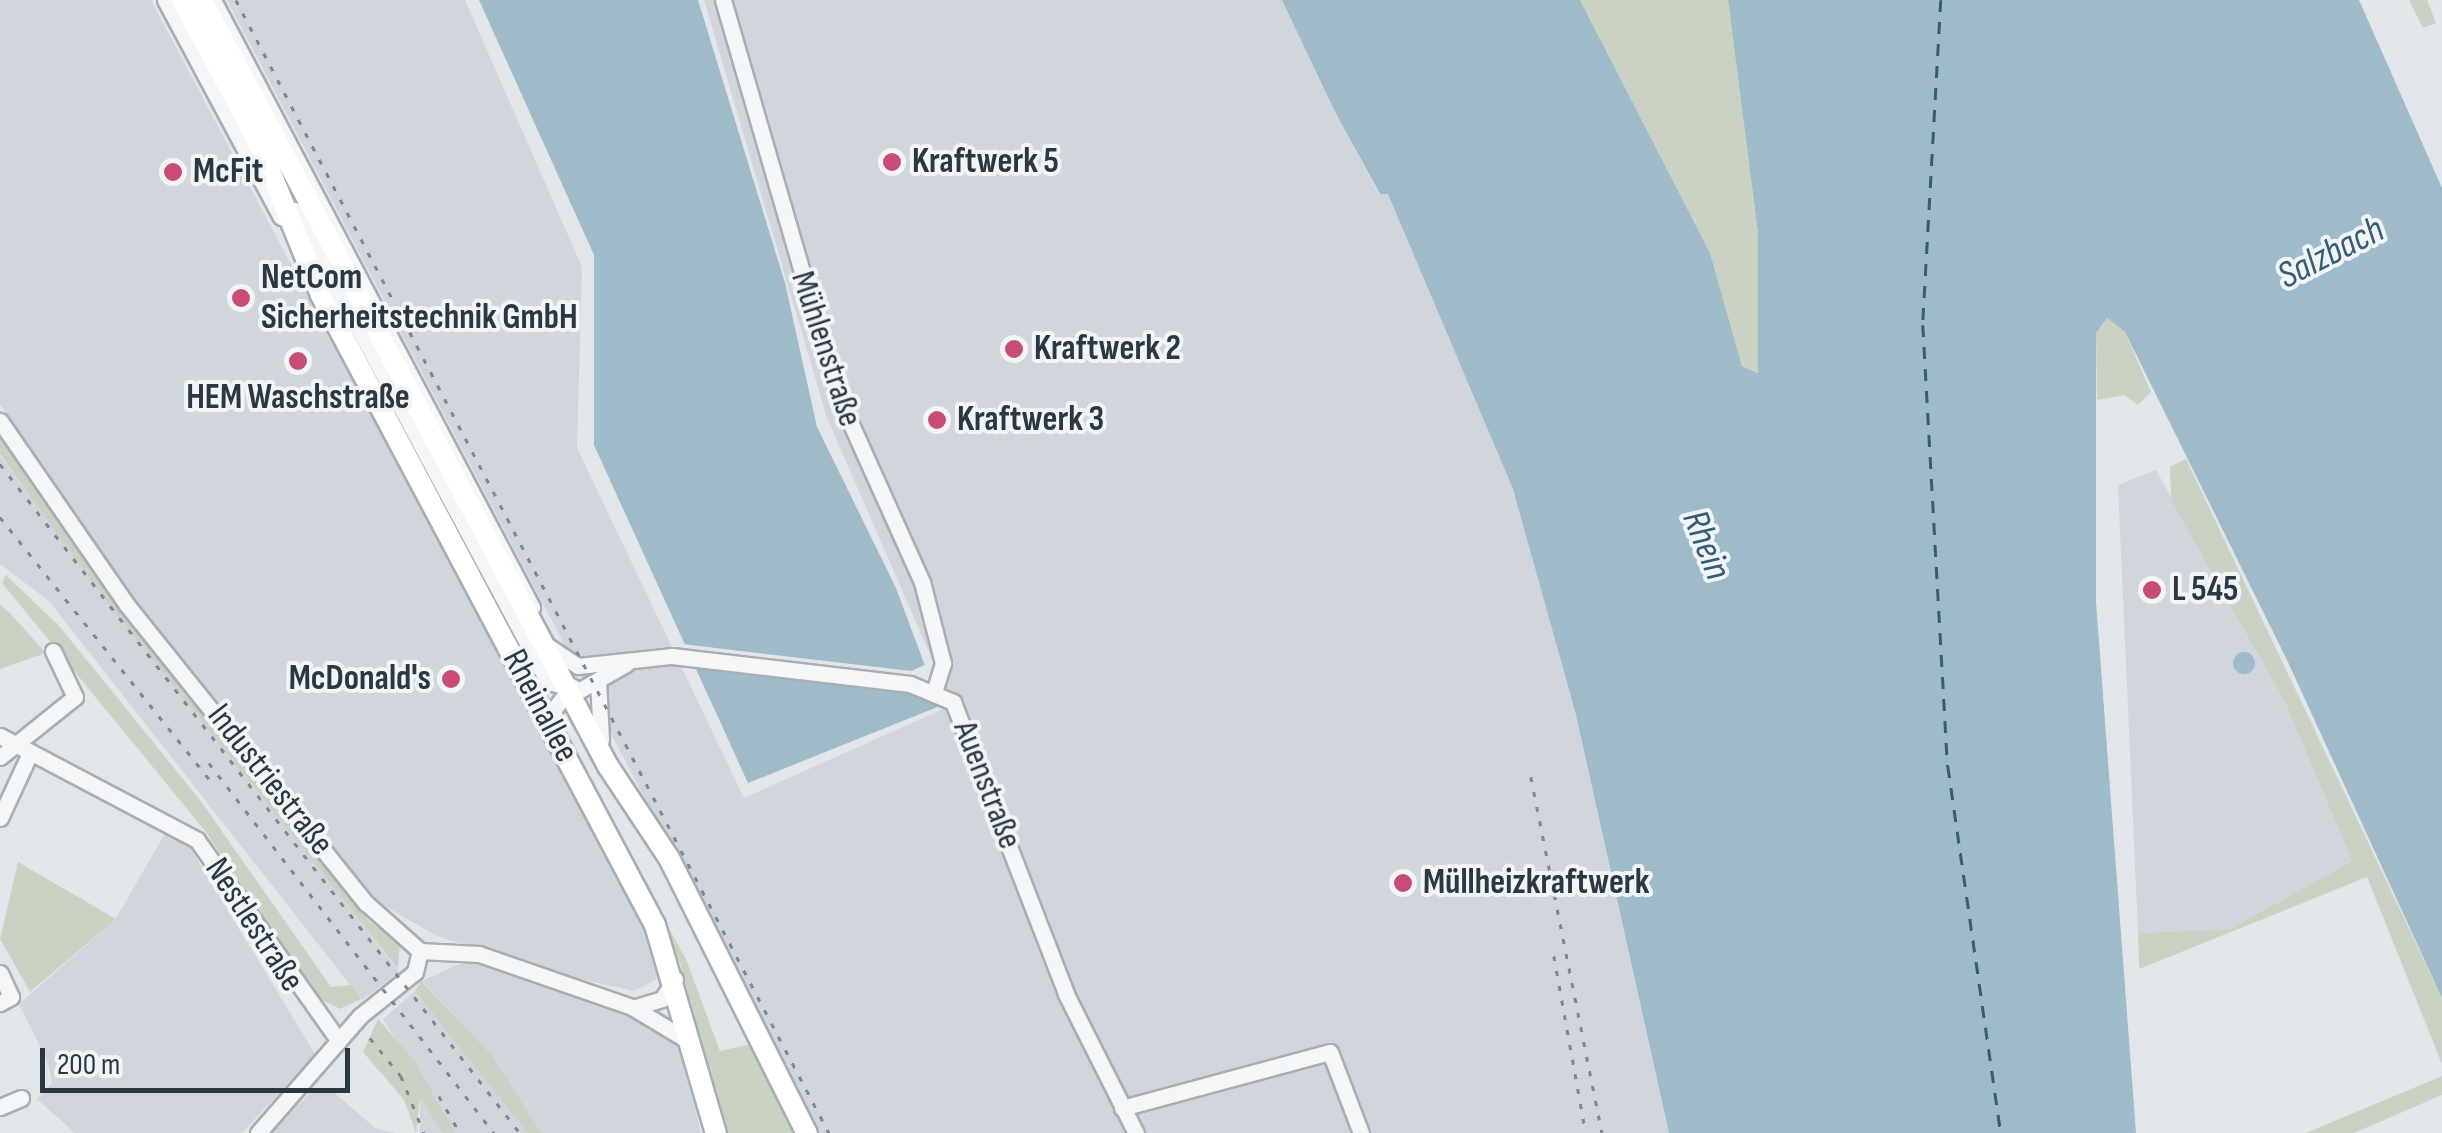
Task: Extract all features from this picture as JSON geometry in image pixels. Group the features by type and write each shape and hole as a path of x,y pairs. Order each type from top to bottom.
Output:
{"main road":[{"name":"Rheinallee","path":"182,0 257,139 322,294 676,975 716,1133"},
{"name":"Rheinallee","path":"202,0 540,640 558,686 669,858 805,1131"}],"street":[{"name":"Rheinallee","path":"166,0 322,294"},
{"name":"Rheinallee","path":"214,0 516,566 540,640"},
{"name":"Mühlenstraße","path":"722,0 837,393 930,614 943,663 935,690"},
{"name":"Rheinallee","path":"257,139 558,686"},
{"name":"Rheinallee","path":"316,214 381,310"},
{"name":"Industriestraße","path":"0,421 127,605 366,903 420,951"},
{"name":"Auenstraße","path":"540,640 574,664 680,657 935,690 969,725 1066,994 1136,1133"},
{"path":"0,757 22,749 74,698 53,650"},
{"name":"Auenstraße","path":"558,686 598,680 638,657"},
{"name":"Auenstraße","path":"558,686 609,663"},
{"path":"598,680 594,710 608,766"},
{"path":"556,738 554,709 558,686"},
{"name":"Nestlestraße","path":"0,736 197,840 339,1041"},
{"path":"0,818 22,749"},
{"path":"258,1133 339,1041 415,972 420,951 479,954 632,1006 674,1028 698,1056"},
{"path":"0,973 11,997 0,1004"},
{"path":"632,1006 662,999 676,975"},
{"path":"1122,1108 1330,1052 1361,1133"},
{"path":"0,1108 21,1098"}],"shaded area":[{"path":"0,0 151,0 659,959 657,979 634,991 577,978 437,936 378,902 144,613 0,404"},
{"path":"227,0 465,0 582,267 577,448 744,798 952,705 827,418 704,0 1282,0 1379,194 1388,193 1513,489 1576,715 1669,1133 820,1133"},
{"path":"0,456 399,972 362,1000 49,601 0,564"},
{"path":"2156,470 2284,700 2352,861 2230,929 2138,933 2118,485"},
{"path":"164,835 189,846 315,1054 242,1133 75,1133 37,1099 52,1083 48,1063 19,1004 115,920"},
{"path":"459,964 484,964 656,1025 679,1044 701,1133 542,1133 490,1053 422,981"},
{"path":"415,991 528,1133 454,1133 383,1019"},
{"path":"330,1089 375,1128 395,1133 270,1133 310,1093"},
{"path":"420,1098 441,1128 443,1133 420,1133"}],"green space":[{"path":"1580,0 1728,0 1758,233 1759,373 1742,366 1710,253"},
{"path":"2409,0 2427,0 2436,23 2423,28"},
{"path":"2107,318 2125,332 2151,392 2138,405 2124,395 2097,400 2096,333"},
{"path":"0,434 103,587 369,921 400,944 398,969 100,593 0,454"},
{"path":"2186,459 2442,998 2442,1064 2367,877 2139,969 2138,933 2230,929 2352,861 2284,700 2171,500 2170,467"},
{"path":"6,575 60,627 200,800 331,987 351,985 361,999 340,1009 309,993 206,832 2,583"},
{"path":"0,605 8,611 46,653 0,669"},
{"path":"598,800 686,959 720,1051 751,1044 743,1021 793,1133 725,1133 680,963"},
{"path":"18,862 116,919 30,992 0,939"},
{"path":"421,981 490,1053 542,1133 528,1133 415,991"},
{"path":"378,1019 414,1060 455,1133 443,1133 420,1098 416,1133 404,1100 363,1052"},
{"path":"2442,1076 2442,1095 2354,1133 2306,1133"}],"water":[{"path":"479,0 698,0 785,283 817,427 896,588 940,706 748,783 594,445 594,255"},
{"path":"1282,0 1580,0 1710,253 1742,366 1758,373 1758,233 1728,0 2359,0 2442,188 2442,998 2287,660 2125,332 2107,318 2096,333 2096,602 2136,1133 1669,1133 1576,715 1513,489 1388,194 1380,194 1335,112"},
{"path":"2244,652 2252,655 2252,671 2244,674 2236,671 2233,663 2236,655"}],"pier":[{"path":"682,644 911,671 929,663 945,707 899,691 690,667"}],"ferry route":[{"path":"1941,0 1923,325 1948,766 2001,1133"}],"railway":[{"path":"236,0 829,1133"},
{"path":"0,464 520,1133"},
{"path":"0,517 212,783"},
{"path":"209,763 494,1133"},
{"path":"1531,777 1602,1133"},
{"path":"1554,956 1586,1133"},
{"path":"370,1038 401,1076 424,1133"},
{"path":"439,1096 460,1133"}],"place":[{"name":"Kraftwerk 5","path":"892,162"},
{"name":"McFit","path":"173,172"},
{"name":"NetCom Sicherheitstechnik GmbH","path":"241,298"},
{"name":"Kraftwerk 2","path":"1014,349"},
{"name":"HEM Waschstraße","path":"298,361"},
{"name":"Kraftwerk 3","path":"937,420"},
{"name":"L 545","path":"2152,590"},
{"name":"McDonald's","path":"451,679"},
{"name":"Müllheizkraftwerk","path":"1403,883"}],"water label":[{"name":"Salzbach","path":"2331,253"},
{"name":"Rhein","path":"1706,545"}]}
